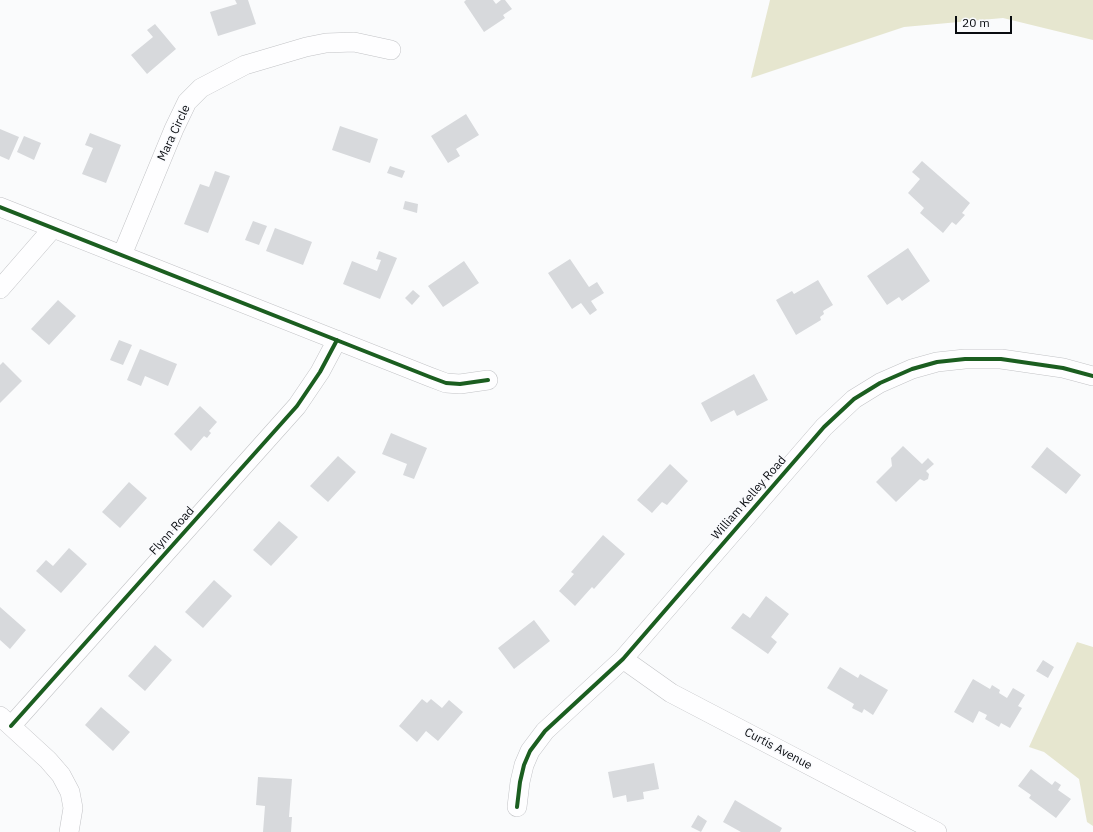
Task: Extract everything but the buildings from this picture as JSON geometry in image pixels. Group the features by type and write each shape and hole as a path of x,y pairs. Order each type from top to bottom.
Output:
{"street":[{"name":"Mara Circle","path":"122,255 174,129 188,102 201,88 245,65 306,47 326,43 354,42 391,50"},
{"path":"0,207 430,377 446,382 460,384 488,380"},
{"path":"0,289 53,228"},
{"name":"Flynn Road","path":"5,721 297,406 320,372 337,340"},
{"name":"William Kelley Road","path":"517,807 524,765 530,751 545,731 623,659 824,427 854,399 880,383 912,369 937,362 965,359 1001,360 1063,368 1093,376"},
{"name":"Curtis Avenue","path":"623,659 671,693 937,832"},
{"path":"5,721 48,760 61,776 70,792 73,808 69,832"}],"green space":[{"path":"770,0 1093,0 1093,40 1003,18 904,27 751,78"},
{"path":"1077,642 1093,647 1093,826 1087,822 1079,779 1044,752 1029,747"}],"cycle path":[{"path":"0,207 446,383 460,384 488,380"},
{"path":"11,726 297,406 320,372 337,340"},
{"path":"517,807 524,765 530,751 545,731 623,659 824,427 854,399 880,383 912,369 937,362 965,359 1001,359 1063,368 1093,376"}]}
